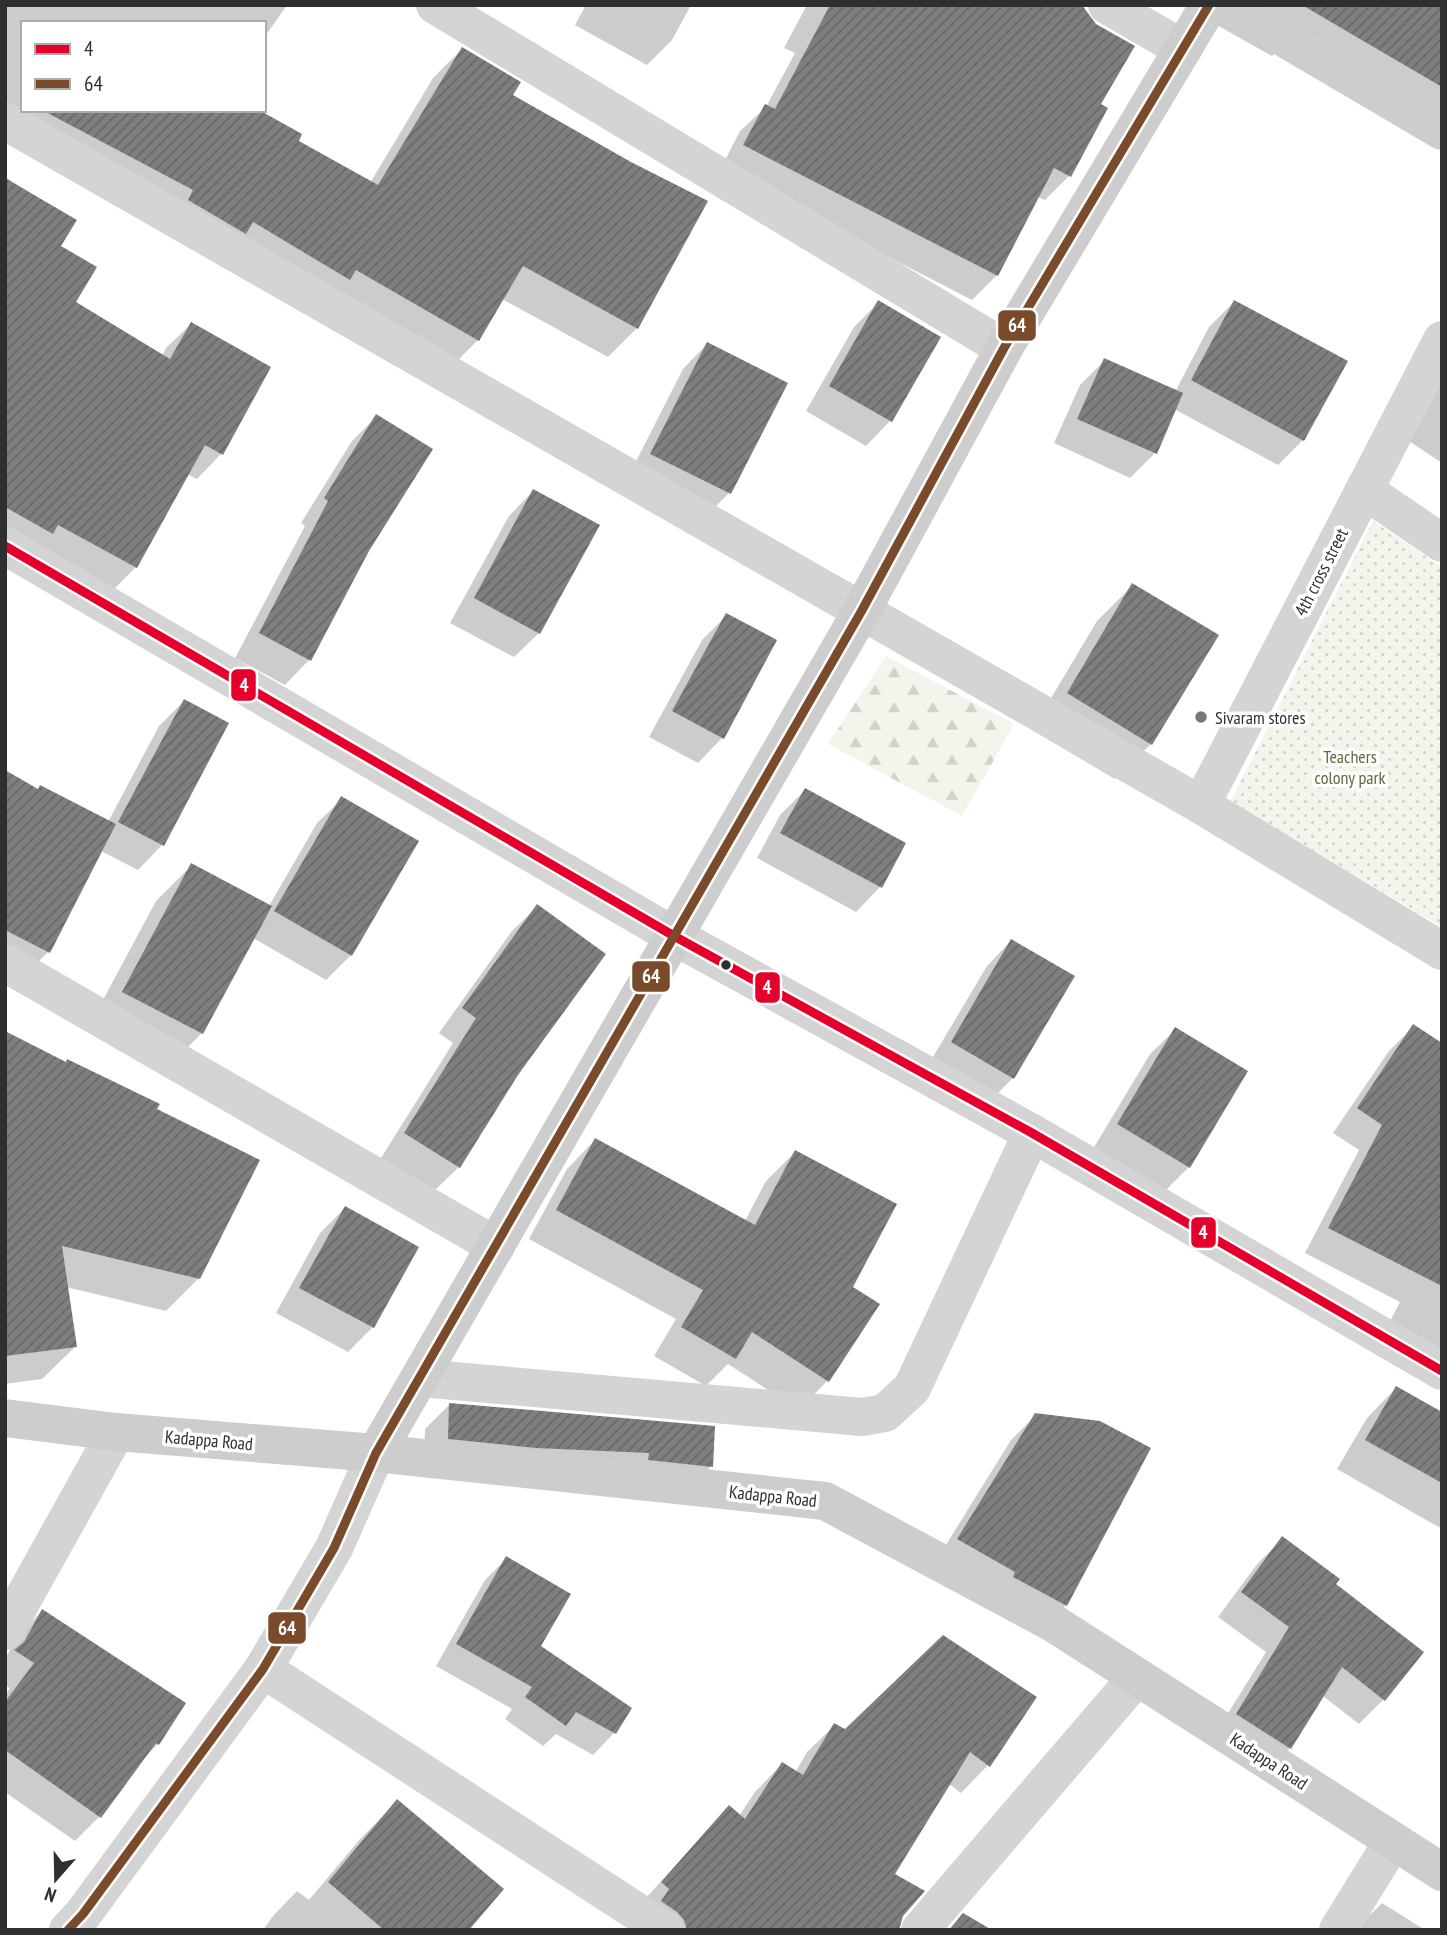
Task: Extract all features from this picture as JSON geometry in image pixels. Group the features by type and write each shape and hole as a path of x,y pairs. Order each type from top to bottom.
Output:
{"main road":[{"path":"376,1453 861,612 1004,348 1209,5"},
{"path":"1228,5 1442,131"},
{"name":"Kadappa Road","path":"5,1418 116,1432 376,1453 825,1501 1053,1623 1442,1872"}],"street":[{"path":"435,5 1004,348"},
{"path":"1107,5 1183,50"},
{"path":"5,121 1201,805 1442,951"},
{"name":"4th cross street","path":"1201,805 1442,340"},
{"path":"1364,490 1442,543"},
{"path":"5,546 674,936 1032,1133 1442,1371"},
{"path":"5,963 496,1246"},
{"path":"420,1378 862,1417 885,1413 912,1388 1032,1133"},
{"path":"5,1631 116,1432"},
{"path":"68,1930 263,1669 334,1548 376,1453"},
{"path":"263,1669 665,1930"},
{"path":"920,1930 1138,1677"},
{"path":"1338,1930 1393,1841"}],"green space":[{"name":"Teachers colony park","path":"1373,521 1442,567 1442,927 1230,802"},
{"path":"886,656 1014,724 962,816 828,744"}],"building":[{"path":"830,5 1082,5 1096,24 1135,46 1101,104 1108,108 1071,177 1054,168 998,276 743,145 765,104 775,109"},
{"path":"1302,5 1442,5 1442,87"},
{"path":"462,47 521,82 513,95 631,162 708,201 638,329 523,266 479,341 356,270 350,280 253,222 246,234 188,200 193,190 46,112 263,112 302,134 299,141 378,185"},
{"path":"5,178 77,220 61,246 97,267 76,302 170,359 191,322 271,367 223,455 205,445 137,568 58,525 53,534 5,507"},
{"path":"878,300 941,337 892,422 829,386"},
{"path":"1234,300 1348,361 1304,441 1191,380"},
{"path":"707,342 788,383 731,494 650,454"},
{"path":"1104,358 1183,393 1157,454 1077,419"},
{"path":"376,414 433,449 369,551 311,661 259,633 328,501 324,498"},
{"path":"533,489 600,525 540,634 474,598"},
{"path":"1132,583 1219,635 1152,745 1067,693"},
{"path":"726,613 777,640 724,739 672,711"},
{"path":"184,699 229,723 164,846 118,822"},
{"path":"5,770 38,789 40,785 116,824 50,953 5,930"},
{"path":"805,788 906,843 882,888 780,833"},
{"path":"341,796 419,841 352,956 274,911"},
{"path":"191,863 272,906 203,1034 122,992"},
{"path":"537,904 606,954 518,1075 460,1168 404,1133 476,1018 462,1008"},
{"path":"1011,939 1075,976 1014,1079 951,1042"},
{"path":"1413,1024 1442,1043 1442,1286 1328,1228 1382,1125 1357,1108"},
{"path":"1175,1027 1248,1071 1190,1168 1117,1124"},
{"path":"5,1031 160,1104 157,1109 260,1160 200,1279 62,1246 77,1347 5,1356"},
{"path":"595,1138 755,1225 795,1150 897,1204 853,1287 880,1304 829,1382 752,1332 736,1359 681,1327 703,1290 556,1210"},
{"path":"345,1206 419,1247 374,1328 299,1288"},
{"path":"1396,1386 1442,1412 1442,1483 1365,1440"},
{"path":"449,1403 715,1426 713,1467 648,1460 649,1453 536,1448 448,1439"},
{"path":"1035,1413 1100,1421 1151,1448 1067,1606 1013,1577 1015,1572 957,1539"},
{"path":"1282,1536 1340,1579 1336,1584 1424,1652 1385,1701 1342,1667 1291,1749 1236,1714 1289,1627 1241,1592"},
{"path":"506,1556 571,1594 541,1646 632,1708 616,1734 576,1712 566,1726 525,1697 532,1687 456,1644"},
{"path":"42,1609 186,1703 159,1745 156,1743 101,1818 5,1750 5,1702 34,1663 14,1650 24,1642"},
{"path":"943,1635 1037,1697 990,1767 970,1752 895,1874 925,1891 903,1916 899,1930 687,1930 684,1920 677,1912 661,1901 669,1889 661,1882 729,1805 745,1819 782,1762 803,1775 834,1723 845,1729"},
{"path":"397,1799 504,1889 469,1930 384,1930 328,1882"},
{"path":"963,1913 992,1930 949,1930"}],"transit line":[{"name":"64","path":"68,1930 83,1914 263,1669 334,1548 376,1453 861,612 1004,348 1209,5"},
{"name":"4","path":"5,546 674,936 1032,1133 1442,1371"}],"place":[{"name":"Sivaram stores","path":"1201,717"}]}
